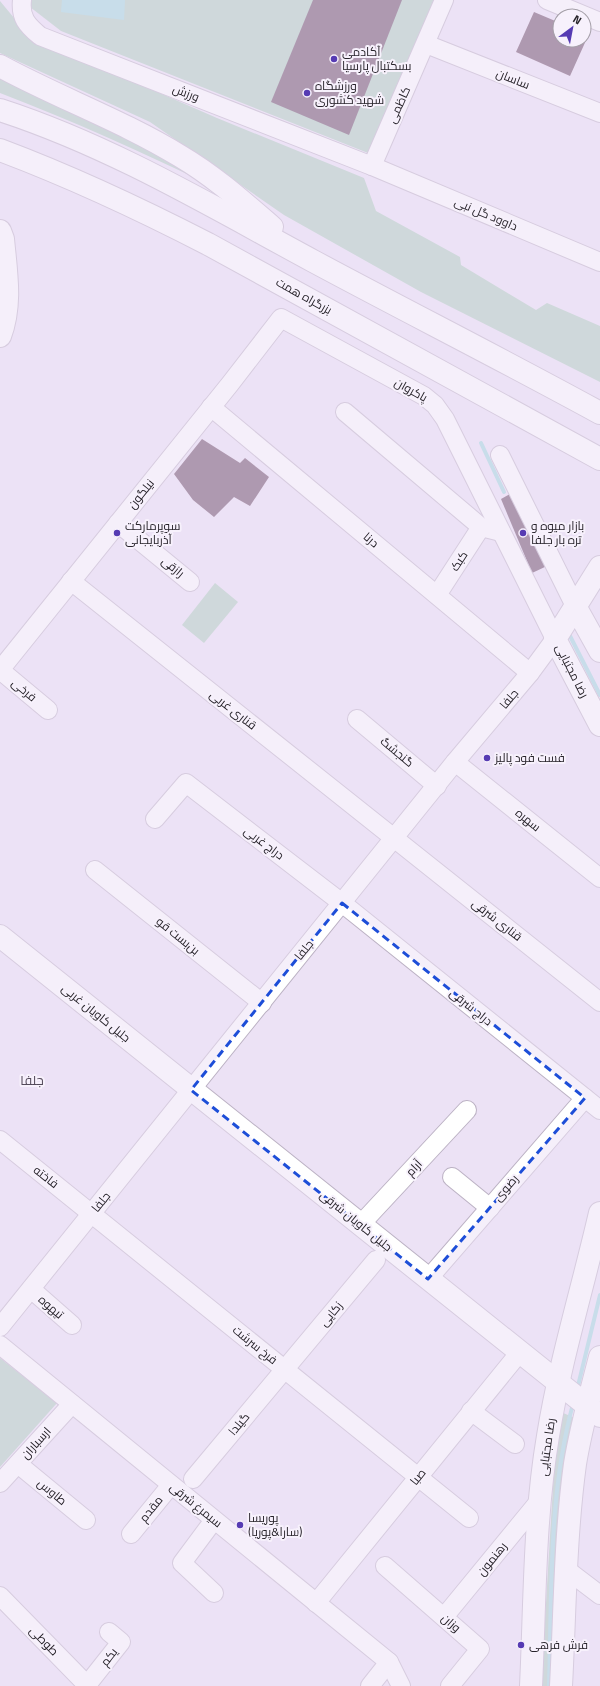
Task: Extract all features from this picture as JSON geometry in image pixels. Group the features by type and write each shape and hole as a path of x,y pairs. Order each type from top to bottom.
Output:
{"main road":[{"path":"0,66 137,131 181,156 220,182 313,261"},
{"path":"0,110 33,121 118,157 245,222 313,261 600,413"},
{"name":"بزرگراه همت","path":"0,150 76,179 208,244 595,456"},
{"path":"0,231 3,239 8,287 5,320 0,336"},
{"name":"جلفا","path":"555,639 600,568"},
{"path":"575,606 600,651"},
{"name":"رضا مجتبایی","path":"555,639 600,725"},
{"name":"جلیل کاویان غربی","path":"0,936 192,1090"},
{"name":"جلیل کاویان شرقی","path":"192,1090 594,1411"},
{"name":"رضا مجتبایی","path":"531,1686 540,1500 547,1437 558,1383 600,1213"},
{"path":"561,1686 567,1570 575,1466 594,1411 599,1363"}],"street":[{"name":"ورزش","path":"22,0 22,8 26,25 40,36 372,166"},
{"name":"کاظمی","path":"372,166 444,0"},
{"path":"547,0 600,22"},
{"name":"ساسان","path":"426,44 600,113"},
{"name":"داوود گل نبی","path":"372,166 600,262"},
{"name":"نیلگون","path":"0,670 211,408 281,318"},
{"name":"پاکروان","path":"281,318 424,396 435,405 445,419 555,639"},
{"name":"درنا","path":"211,408 530,673"},
{"path":"345,412 481,527 501,532"},
{"path":"500,455 575,606"},
{"name":"رازقی","path":"118,523 190,582"},
{"name":"کبک","path":"437,595 481,527"},
{"name":"قناری غربی","path":"71,581 394,838"},
{"name":"جلفا","path":"0,1327 394,838 530,673 555,639"},
{"name":"فرخی","path":"0,670 48,710"},
{"name":"گنجشگ","path":"357,719 437,786"},
{"name":"سهره","path":"456,762 600,878"},
{"name":"دراج غربی","path":"155,819 186,783 342,903"},
{"name":"قناری شرقی","path":"394,838 600,1002"},
{"name":"بن‌بست قو","path":"95,870 262,1003"},
{"name":"دراج شرقی","path":"342,903 600,1110"},
{"name":"رضوی","path":"428,1279 585,1098"},
{"name":"آرام","path":"360,1225 467,1110"},
{"name":"فاخته","path":"0,1140 92,1213"},
{"path":"452,1177 490,1208"},
{"name":"فرخ سرشت","path":"92,1213 469,1518"},
{"name":"زکایی","path":"285,1369 376,1260"},
{"name":"تیهوه","path":"31,1289 72,1325"},
{"name":"سیمرغ شرقی","path":"0,1345 389,1662 401,1686"},
{"name":"صبا","path":"316,1603 520,1352"},
{"name":"گیلدا","path":"194,1479 285,1369"},
{"name":"ارسباران","path":"0,1483 72,1404"},
{"path":"471,1411 515,1444"},
{"name":"طاوس","path":"18,1464 86,1520"},
{"name":"مقدم","path":"131,1534 171,1485"},
{"name":"رهنمون","path":"444,1618 540,1500"},
{"path":"214,1520 182,1563 214,1593"},
{"name":"وزان","path":"385,1566 480,1649 450,1686"},
{"path":"567,1570 600,1595"},
{"name":"طوطی","path":"3,1607 80,1683"},
{"name":"یکم","path":"80,1683 121,1642 109,1632"},
{"path":"370,1686 389,1662"}],"highlighted area":[{"path":"342,903 585,1098 428,1279 191,1090"}],"shaded area":[{"name":"ورزشگاه شهید کشوری","path":"31,0 436,0 373,155 61,31 30,7"},
{"path":"62,0 125,0 124,20 61,12"},
{"path":"0,1 29,36 217,118 364,178 376,211 460,257 461,265 536,310 547,303 600,326 600,382 421,292 284,215 150,122 0,53"},
{"path":"0,76 90,116 214,187 108,138 0,93"},
{"path":"215,583 238,602 204,643 182,625"},
{"path":"0,1358 57,1403 0,1467"},
{"path":"561,1412 577,1419 554,1686 541,1686 555,1453"}],"building":[{"name":"آکادمی بسکتبال پارسیا","path":"313,0 402,0 349,135 271,102"},
{"path":"534,12 552,20 552,48 583,48 570,76 516,52"},
{"path":"202,439 240,463 245,458 269,477 250,506 234,497 214,517 193,500 174,474"},
{"name":"بازار میوه و تره بار جلفا","path":"512,493 547,566 532,573 501,499"}],"waterway":[{"path":"481,443 504,492"},
{"path":"569,634 600,695"},
{"path":"577,1390 600,1295"},
{"path":"549,1686 551,1579 555,1508 565,1438 573,1404"}],"place":[{"name":"آکادمی بسکتبال پارسیا","path":"334,59"},
{"name":"ورزشگاه شهید کشوری","path":"307,93"},
{"name":"سوپرمارکت آذربایجانی","path":"117,533"},
{"name":"بازار میوه و تره بار جلفا","path":"523,533"},
{"name":"فست فود پالیز","path":"487,758"},
{"name":"پوریسا (سارا&پوریا)","path":"240,1525"},
{"name":"فرش فرهی","path":"521,1645"}],"district":[{"name":"جلفا","path":"32,1080"}]}
